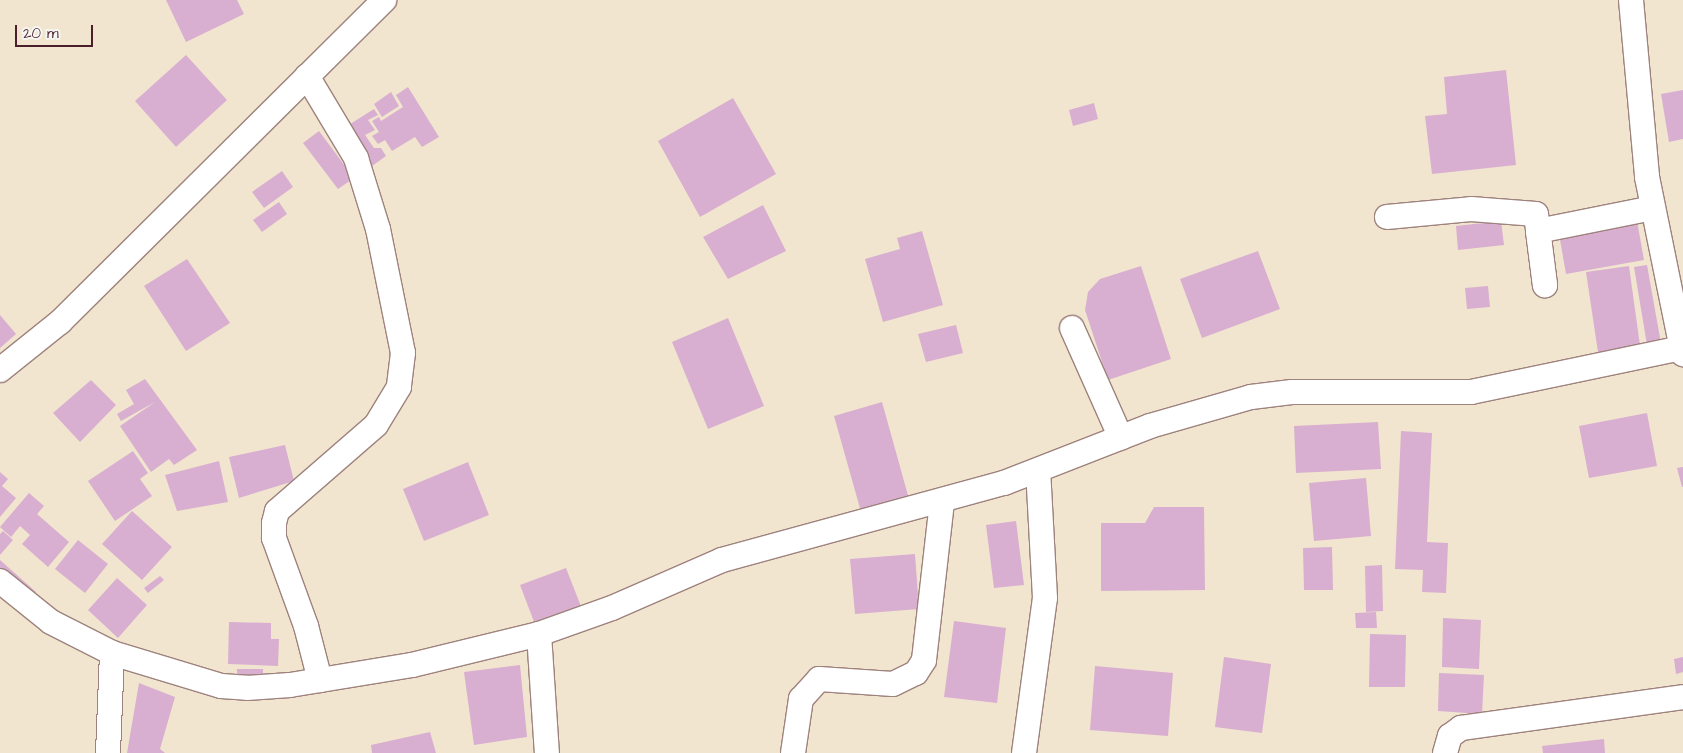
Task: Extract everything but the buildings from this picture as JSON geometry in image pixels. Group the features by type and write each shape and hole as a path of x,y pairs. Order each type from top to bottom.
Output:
{"street":[{"path":"0,370 60,322 384,0"},
{"path":"0,581 51,622 112,653 221,686 247,688 320,680 412,665 539,634 612,608 722,560 1004,483 1122,438 1251,397 1292,392 1471,392 1682,351 1647,177 1631,0"},
{"path":"307,76 356,158 378,229 403,353 399,387 376,425 277,511 274,523 274,538 306,626 320,680"},
{"path":"1387,217 1471,208 1536,214 1545,285 1538,231 1653,208"},
{"path":"1072,328 1122,438"},
{"path":"1024,753 1045,598 1038,470"},
{"path":"793,753 801,699 819,679 894,684 916,673 924,660 942,500"},
{"path":"539,634 546,753"},
{"path":"108,753 112,653"},
{"path":"1445,753 1450,736 1461,728 1683,697"}]}
